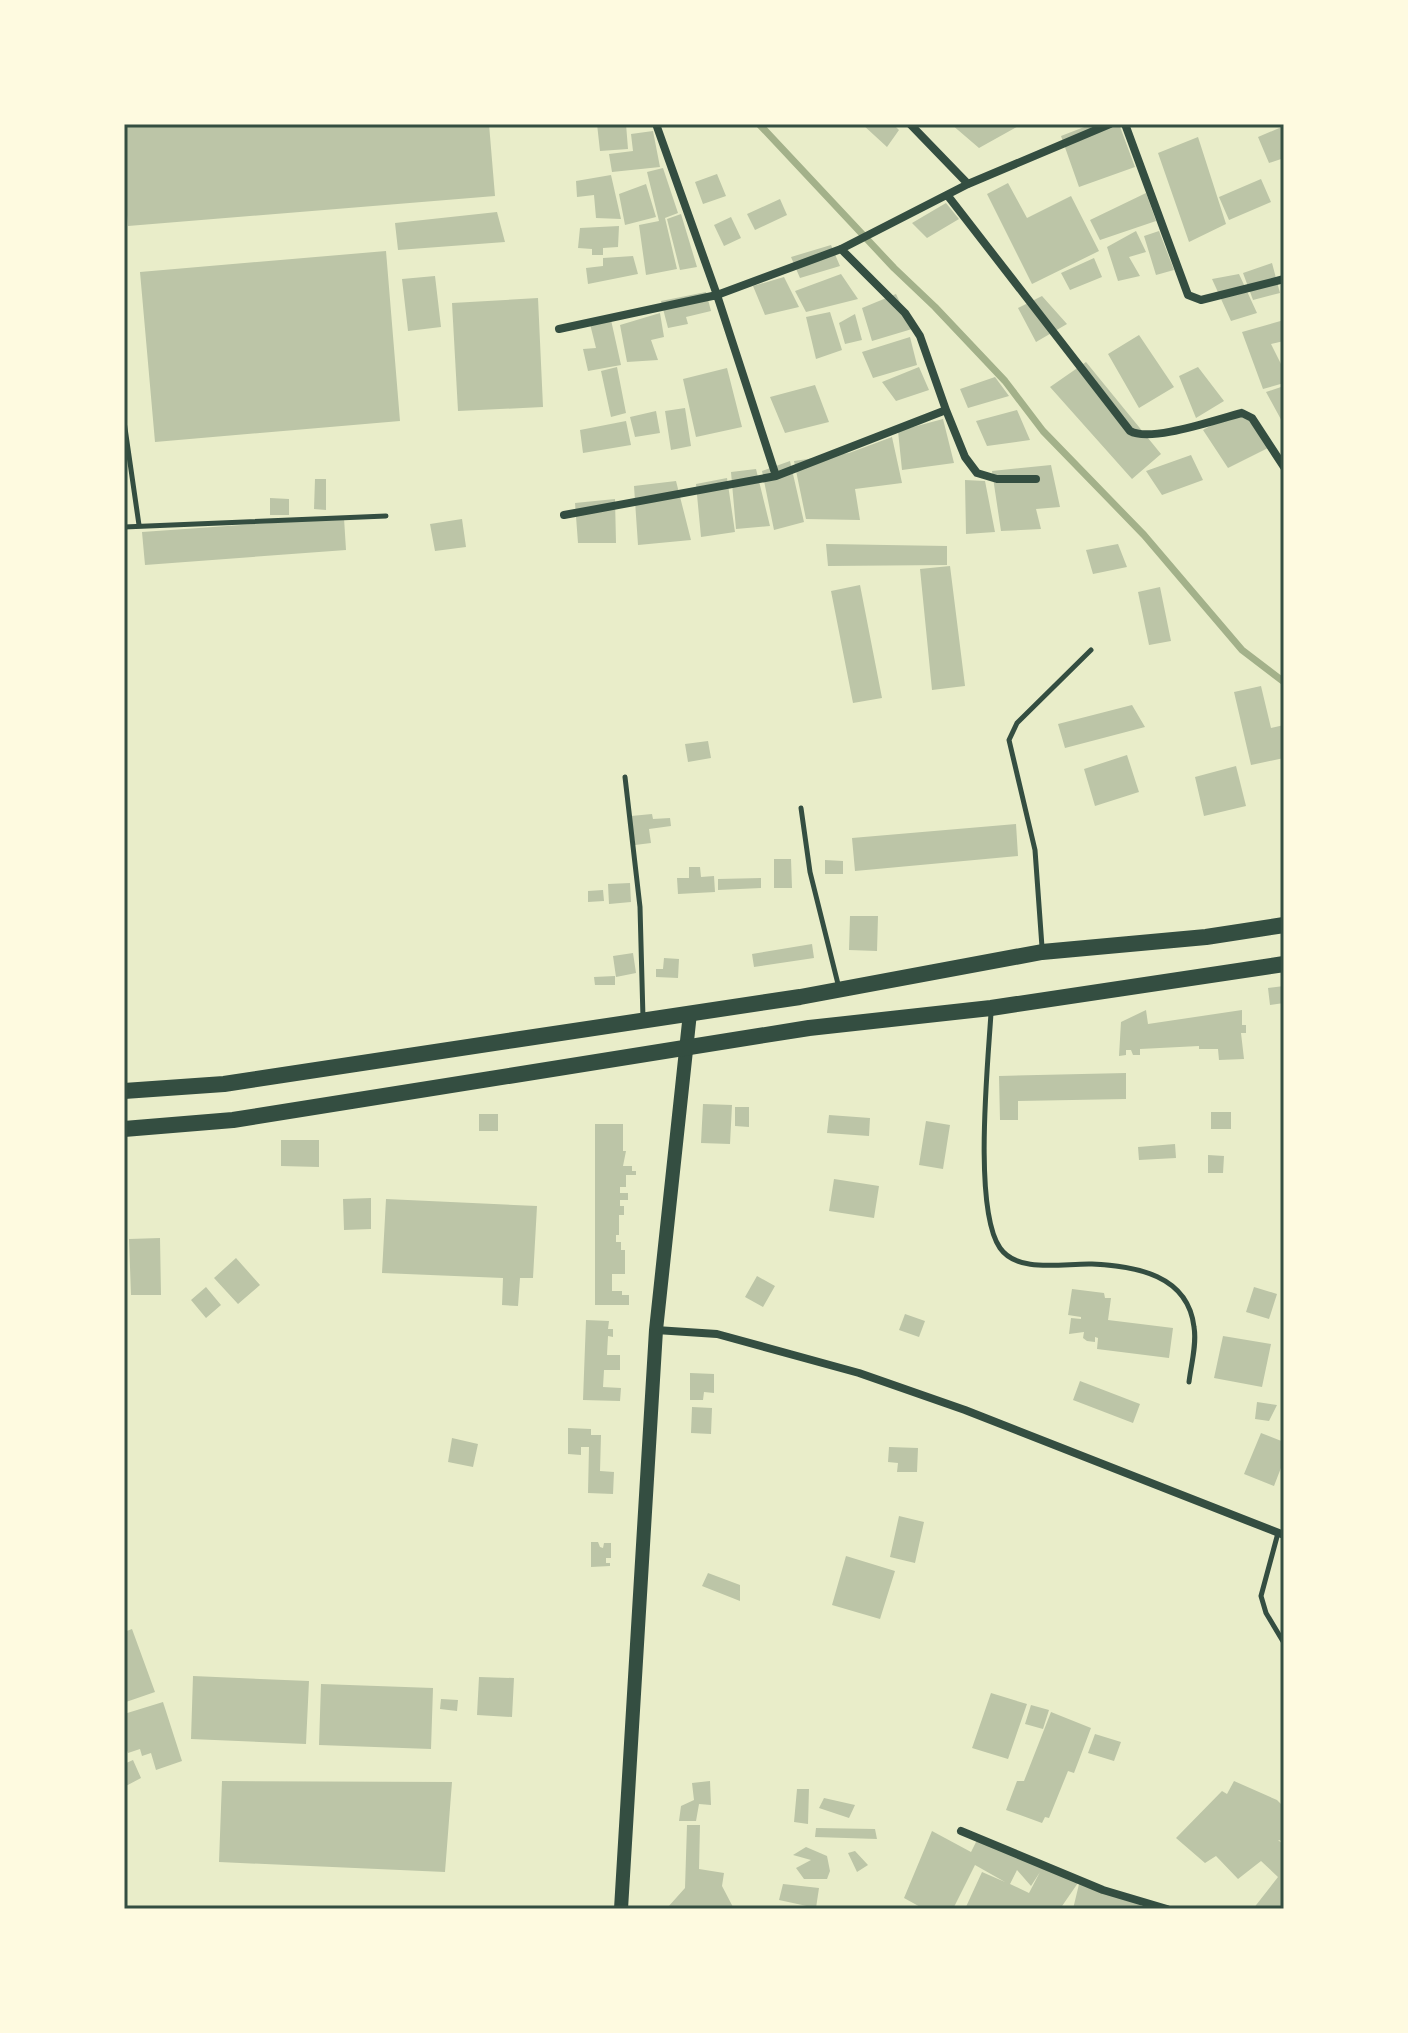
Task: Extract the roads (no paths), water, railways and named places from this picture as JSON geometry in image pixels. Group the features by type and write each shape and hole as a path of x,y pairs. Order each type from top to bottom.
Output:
{"highway":[{"path":"124,1091 224,1084 839,989 1042,952 1206,937 1284,925"},
{"path":"124,1129 233,1120 809,1028 991,1008 1284,964"}],"main road":[{"path":"621,1909 656,1330 690,1013"}],"street":[{"path":"656,124 717,295 776,476"},
{"path":"910,124 968,184"},
{"path":"559,329 717,295 841,249 968,184 1110,124"},
{"path":"1125,124 1188,295 1201,300 1284,279"},
{"path":"948,196 1130,431 1138,435 1154,434 1242,413 1252,418 1284,467"},
{"path":"841,249 905,313 920,336 965,457 977,473 997,479 1036,479"},
{"path":"564,515 776,476 946,410"},
{"path":"656,1330 717,1334 859,1373 965,1410 1281,1534"},
{"path":"961,1831 1103,1890 1167,1909"}],"lane":[{"path":"124,421 139,525"},
{"path":"124,527 386,516"},
{"path":"1042,952 1035,850 1009,740 1017,723 1091,650"},
{"path":"625,777 640,907 643,1019"},
{"path":"801,808 810,872 839,989"},
{"path":"991,1008 983,1162 990,1225 1000,1250 1028,1266 1094,1264 1141,1272 1169,1281 1187,1300 1195,1329 1189,1382"},
{"path":"1281,1534 1261,1596 1266,1613 1284,1643"}],"waterway":[{"path":"759,124 1005,381 1043,431 1144,535 1242,650 1284,682"}]}
